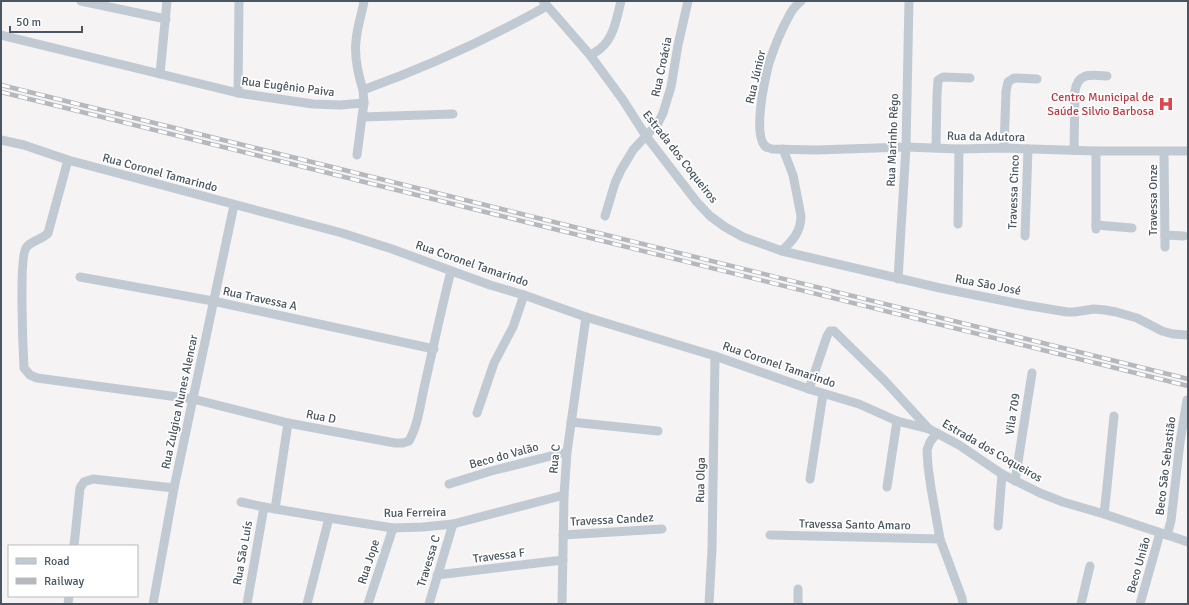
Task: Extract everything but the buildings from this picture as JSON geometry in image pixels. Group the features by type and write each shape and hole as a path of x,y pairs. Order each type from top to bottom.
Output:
{"street":[{"path":"84,1 166,19"},
{"path":"160,74 168,1"},
{"path":"238,93 239,1"},
{"path":"357,155 364,103 355,50 364,1"},
{"path":"590,55 601,48 609,39 616,21 621,1"},
{"name":"Rua Croácia","path":"605,216 613,188 621,170 630,155 658,123 667,102 688,1"},
{"name":"Rua Júnior","path":"783,149 772,149 766,147 762,139 760,118 761,103 769,63 781,31 793,8 801,1"},
{"name":"Rua Marinho Rêgo","path":"898,279 906,147 908,1"},
{"path":"363,90 403,75 480,42 545,4"},
{"name":"Estrada dos Coqueiros","path":"545,4 590,55 623,100 646,136 696,201 710,216 725,228 743,238 782,251"},
{"name":"Rua Eugênio Paiva","path":"1,35 238,93 313,104 340,105 364,103"},
{"path":"1074,150 1075,91 1077,82 1084,76 1107,76"},
{"path":"936,148 938,80 943,77 970,78"},
{"path":"1004,148 1006,91 1008,82 1014,78 1037,79"},
{"path":"362,117 453,114"},
{"name":"Rua Coronel Tamarindo","path":"1,140 68,160 392,249 586,317 715,356 808,389 859,404 897,421 933,431"},
{"name":"Rua da Adutora","path":"783,149 816,150 906,147 1164,152 1188,151"},
{"path":"782,251 798,232 801,222 793,175 783,149"},
{"path":"958,224 959,149"},
{"name":"Travessa Cinco","path":"1025,236 1028,149"},
{"path":"1096,151 1096,227 1132,228"},
{"name":"Travessa Onze","path":"1164,152 1165,247"},
{"name":"Rua D","path":"68,160 48,233 44,237 30,243 25,249 23,266 24,368 30,375 37,378 194,399 288,423 395,443 403,443 409,441 415,425 452,271"},
{"name":"Rua Zulgica Nunes Alencar","path":"153,604 174,488 234,205"},
{"path":"1165,235 1184,236"},
{"name":"Rua São José","path":"782,251 898,279 1043,308 1074,312 1094,309 1111,311 1137,318 1162,331 1173,334 1188,335"},
{"name":"Rua Travessa A","path":"80,277 213,301 434,349"},
{"path":"477,413 494,363 513,327 524,295"},
{"name":"Rua C","path":"562,604 564,495 567,452 586,317"},
{"name":"Estrada dos Coqueiros","path":"808,389 827,336 830,331 834,331 933,431 958,445 1002,474 1040,493 1063,502 1188,542"},
{"name":"Rua Olga","path":"710,604 715,356"},
{"name":"Vila 709","path":"1015,481 1032,374"},
{"path":"810,479 823,394"},
{"name":"Beco São Sebastião","path":"1164,534 1171,521 1180,442 1187,401"},
{"path":"1104,514 1108,487 1114,416"},
{"path":"887,487 897,421"},
{"path":"571,422 658,430"},
{"path":"275,509 288,423"},
{"path":"933,431 927,450 928,466 940,538 963,604"},
{"name":"Beco do Valão","path":"449,484 491,471 567,452"},
{"path":"998,526 1002,474"},
{"path":"74,545 80,488 84,482 93,479 174,488"},
{"name":"Rua Ferreira","path":"241,502 275,509 394,528 423,528 453,524 564,495"},
{"name":"Rua São Luís","path":"247,604 264,507"},
{"path":"307,604 329,518"},
{"name":"Travessa C","path":"428,604 453,524"},
{"name":"Rua Jope","path":"368,604 394,528"},
{"name":"Travessa Candez","path":"563,535 662,529"},
{"name":"Beco União","path":"1140,604 1164,534"},
{"name":"Travessa Santo Amaro","path":"770,535 940,538"},
{"name":"Travessa F","path":"438,575 563,560"},
{"path":"1081,604 1090,566"},
{"path":"798,589 798,604"}],"railway":[{"path":"1,85 1188,379"},
{"path":"1,92 1188,386"}],"place":[{"name":"Centro Municipal de Saúde Silvio Barbosa","path":"1166,104"}]}
